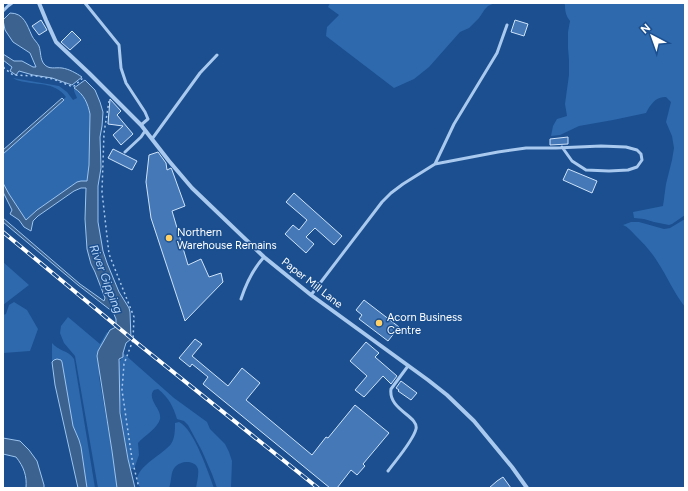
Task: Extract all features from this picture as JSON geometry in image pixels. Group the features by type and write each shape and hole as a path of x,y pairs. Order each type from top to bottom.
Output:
{"street":[{"name":"Paper Mill Lane","path":"39,3 56,42 141,125 192,188 264,257 311,295 447,395 474,421 512,467 527,488"}],"lane":[{"path":"3,11 12,3"},
{"path":"85,3 120,45 122,68 126,84 148,119 141,125"},
{"path":"435,164 454,124 496,53 507,25"},
{"path":"152,139 200,73 217,56"},
{"path":"125,152 141,137 145,131"},
{"path":"311,295 390,193 435,164 526,148 601,146 626,147 636,150 640,154 642,160 637,167 628,170 586,170 572,161 562,148"},
{"path":"240,299 246,285 264,257"},
{"path":"388,470 409,443 416,429 416,424 398,407 392,400 390,394 391,389 408,366"}],"path":[{"path":"3,62 4,68 13,75 36,76 53,79 73,87 85,76"},
{"path":"110,94 104,133 102,192 109,254 134,317 133,340 124,364 122,390 132,459 139,488"}],"shaded area":[{"path":"330,3 495,3 488,6 469,28 460,32 429,67 414,79 394,88 326,36 327,27 339,15 328,7"},
{"path":"564,3 685,3 685,215 672,224 669,225 634,218 633,212 663,206 674,148 672,136 666,122 671,102 666,97 659,98 651,104 646,113 579,126 560,135 551,136 553,126 557,119 567,116 565,104 569,75 568,32 570,21 566,13"},
{"path":"13,78 59,86 67,92 73,100 77,98 74,88 85,100 90,114 89,165 87,181 81,181 37,210 26,221 3,183 3,154 66,97 62,92 53,87 20,81"},
{"path":"685,219 685,307 652,254 631,231 623,225 631,222 639,222 664,229 670,228"},
{"path":"3,262 29,285 3,305"},
{"path":"14,302 27,310 38,329 30,351 3,353 3,315 6,314 9,305"},
{"path":"68,317 100,344 107,332 113,337 101,366 99,377 117,488 98,488 75,356 64,343 60,333 61,326"},
{"path":"52,343 57,348 72,356 74,359 95,488 87,488 81,447 73,426 54,360 52,362"},
{"path":"123,353 174,398 207,422 210,429 225,444 232,461 231,488 217,488 202,451 188,425 184,421 177,419 170,402 158,389 154,390 152,397 160,415 159,422 154,429 138,443 139,455 134,469 130,469 119,393 119,362 123,357"},
{"path":"179,422 185,426 195,442 214,488 196,488 198,469 191,462 184,462 177,465 172,472 169,488 141,488 137,482 141,470 171,444 174,437 175,423"}],"water":[{"path":"10,13 19,15 27,24 39,46 42,60 46,66 50,68 67,69 82,77 72,85 52,78 19,71 16,75 10,71 12,67 3,60 3,54 14,61 22,61 36,67 30,53 13,42 5,30 3,20"},
{"name":"River Gipping","path":"85,80 95,90 103,112 100,137 101,168 98,186 98,222 103,251 119,292 130,312 131,339 126,343 123,357 119,359 120,413 135,488 117,488 97,356 98,351 110,330 116,327 116,319 113,312 78,285 3,222 3,218 80,284 104,301 105,298 91,264 87,249 85,219 86,188 81,188 74,191 38,216 33,221 31,231 24,227 19,220 10,214 12,210 3,192 3,183 26,220 37,210 77,182 87,181 89,165 90,114 85,100 74,88"},
{"path":"62,98 64,100 3,154 3,150"},
{"path":"57,359 61,360 62,362 73,426 81,447 87,488 78,488 55,385 52,362"},
{"path":"3,438 20,441 29,450 37,461 44,488 26,488 23,468 19,461 16,457 3,454"}],"building":[{"path":"41,20 47,30 39,35 32,26"},
{"path":"515,20 528,24 524,36 511,32"},
{"path":"72,31 81,40 70,50 61,42"},
{"path":"110,99 121,111 117,115 133,134 121,145 113,135 123,126 108,124"},
{"path":"568,137 568,144 550,145 550,139"},
{"path":"113,149 137,161 132,170 108,158"},
{"name":"Northern Warehouse Remains","path":"158,152 166,163 167,170 171,168 172,170 185,206 172,211 188,265 201,259 209,277 221,273 223,282 185,321 151,218 146,182 149,155"},
{"path":"568,169 597,181 592,193 563,180"},
{"path":"294,193 342,236 334,245 315,228 306,237 314,244 306,253 285,234 293,225 299,230 307,220 286,202"},
{"name":"Acorn Business Centre","path":"364,300 399,327 388,341 359,319 362,315 356,310"},
{"path":"195,339 202,344 192,356 228,386 242,368 260,383 246,400 312,455 355,405 389,433 363,464 365,466 357,475 351,470 337,488 330,488 203,384 208,377 192,364 190,367 179,358"},
{"path":"366,342 379,353 375,357 397,376 391,384 383,376 364,397 355,390 367,376 350,361"},
{"path":"401,381 417,393 411,400 396,388"},
{"path":"503,477 511,488 489,488 497,481"}],"railway":[{"path":"3,232 137,343 318,488"}],"place":[{"name":"Northern Warehouse Remains","path":"169,238"},
{"name":"Acorn Business Centre","path":"379,323"}]}
